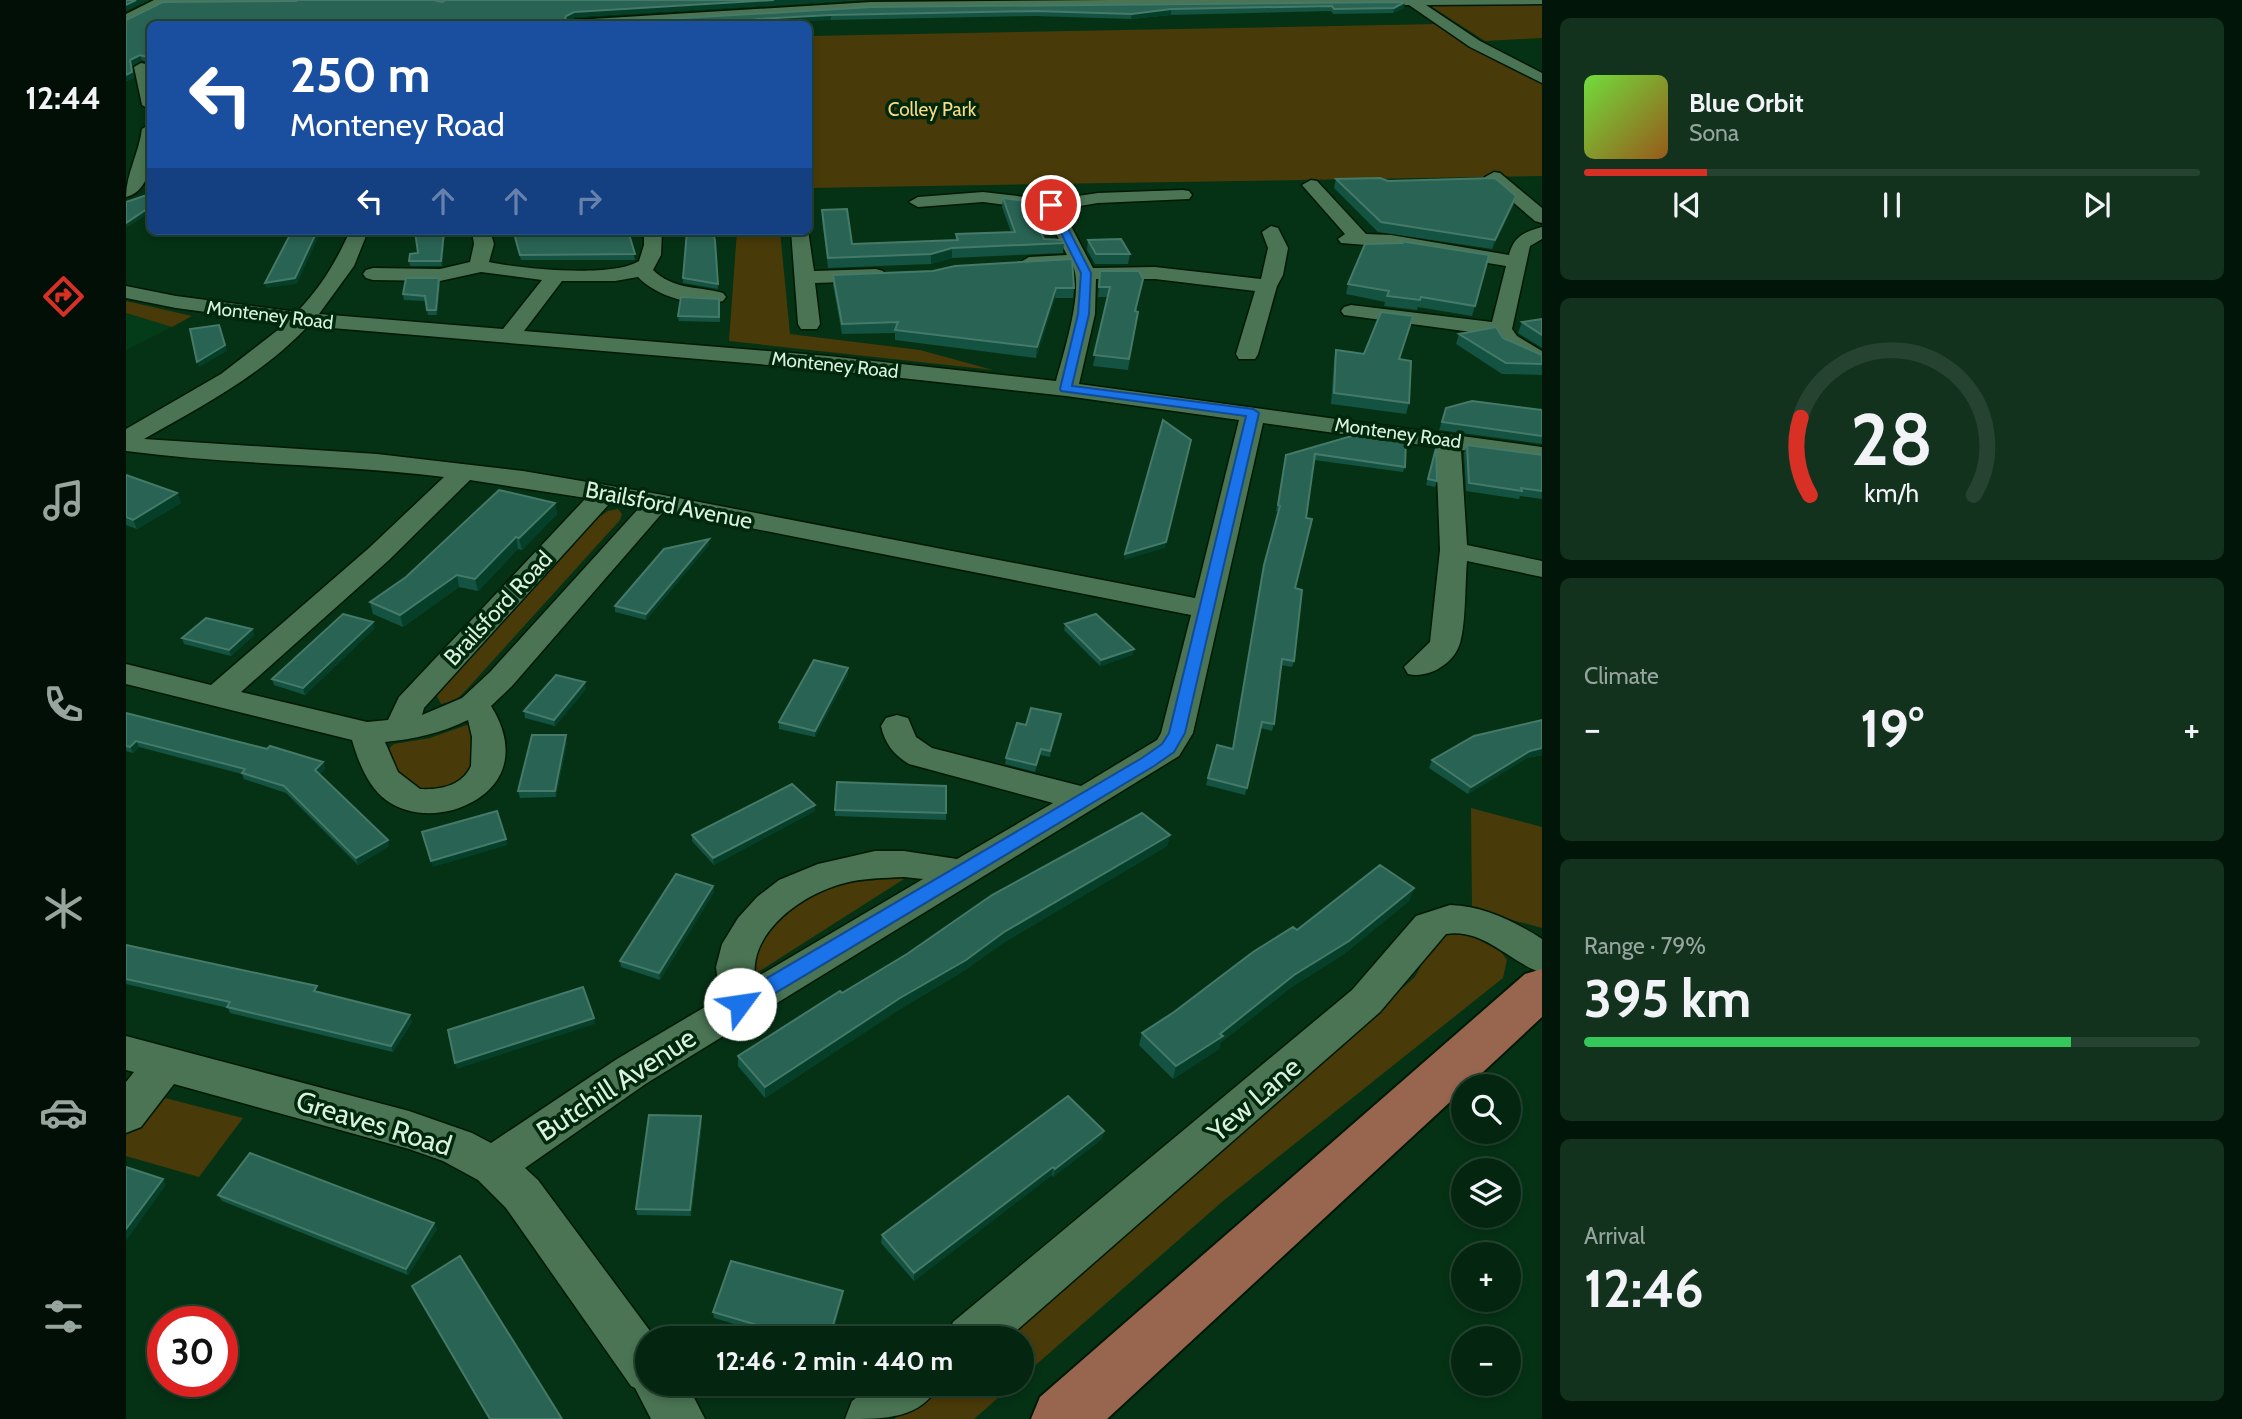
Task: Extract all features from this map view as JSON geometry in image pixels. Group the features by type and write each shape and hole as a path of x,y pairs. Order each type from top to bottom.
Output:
{"main road":[{"path":"1062,1419 1542,988"}],"street":[{"path":"126,19 164,0 297,0"},
{"path":"433,0 445,0"},
{"path":"1410,0 1475,44 1542,79"},
{"path":"621,21 871,6 1542,0"},
{"path":"672,5 682,17"},
{"path":"1475,44 1489,43 1520,50"},
{"path":"139,67 147,95"},
{"path":"137,185 147,146"},
{"path":"1473,181 1496,179 1542,217"},
{"path":"1311,185 1354,239 1391,241 1515,262"},
{"path":"918,202 984,197 1051,205 1098,198 1183,195"},
{"path":"1051,205 1082,267 1084,314 1066,389"},
{"path":"1247,354 1267,286 1273,275 1278,248 1271,232"},
{"path":"1536,357 1509,341 1501,329 1521,245 1528,237 1542,233"},
{"path":"126,439 235,373 303,319 340,271 357,235"},
{"path":"481,266 479,260 484,244 482,235"},
{"path":"373,274 440,275 481,266 557,275 615,276 642,270 651,258 653,235"},
{"path":"800,235 808,324"},
{"path":"1003,264 1155,273 1267,286"},
{"path":"642,270 651,281 664,289 716,298"},
{"path":"804,277 894,274"},
{"path":"510,335 557,275"},
{"name":"Monteney Road","path":"126,292 190,304 303,319 828,363 1066,389 1542,454"},
{"path":"1351,311 1501,329"},
{"name":"Butchill Avenue","path":"493,1166 632,1071 740,1004 1168,748 1177,733 1253,413"},
{"path":"1419,667 1436,655 1445,644 1454,550 1448,440"},
{"name":"Brailsford Avenue","path":"126,444 173,450 377,461 465,471 658,502 1205,609"},
{"path":"217,696 379,554 465,471"},
{"name":"Brailsford Road","path":"409,729 404,720 410,704 605,493"},
{"name":"Brailsford Road","path":"126,674 367,733 409,729 439,720 473,705 501,678 658,502"},
{"path":"1454,550 1542,569"},
{"path":"367,733 370,752 380,770 399,793 423,801 448,799 477,784 489,765 488,735 483,714 473,705"},
{"path":"897,726 899,738 906,748 920,755 1084,799"},
{"path":"740,1004 735,960 745,937 763,910 782,895 813,879 881,863 913,862 960,873"},
{"name":"Yew Lane","path":"986,1326 1179,1164 1376,992 1432,923 1452,918 1472,920 1505,934 1542,958"},
{"path":"126,1114 146,1058"},
{"name":"Greaves Road","path":"146,1058 409,1130 457,1147 493,1166 522,1194 635,1351"},
{"path":"666,1396 680,1419"},
{"path":"870,1419 900,1396"}],"shaded area":[{"path":"126,313 172,327 126,350"}],"green space":[{"path":"1542,5 1542,38 1485,41 1432,7"},
{"name":"Colley Park","path":"1438,24 1471,47 1542,83 1542,176 812,188 812,36"},
{"path":"737,235 780,235 790,334 920,350 993,370 729,341"},
{"path":"126,301 192,316 172,327 126,313"},
{"path":"618,509 622,514 620,520 468,688 455,701 441,704 435,692 444,680 599,517"},
{"path":"467,725 474,728 474,772 452,787 433,791 415,789 405,782 383,754 394,744 430,738"},
{"path":"1471,808 1542,827 1542,928 1472,909"},
{"path":"886,873 904,879 758,972 749,963 781,912 822,887"},
{"path":"1455,928 1493,941 1507,960 1503,978 1223,1201 1034,1366 1034,1326 1007,1326 1145,1212 1415,977 1437,935"},
{"path":"126,1088 243,1118 199,1177 126,1156"},
{"path":"922,1396 1000,1396 974,1419 894,1419"}],"building":[{"path":"774,0 574,12 566,16 565,20 632,21 147,21 147,57 140,55 130,60 132,72 126,75 126,20 163,2"},
{"path":"1405,2 1394,8 1334,9 1332,6 1171,9 1132,14 1036,11 632,21 871,7"},
{"path":"1380,178 1388,181 1495,178 1516,196 1495,240 1381,222 1336,179"},
{"path":"147,195 147,209 126,223 126,202"},
{"path":"1003,198 1027,201 1044,239 1063,240 1064,243 952,248 931,254 828,258 822,210 847,209 852,244 958,240 956,234 1015,232"},
{"path":"290,235 315,235 295,278 265,283"},
{"path":"416,235 444,235 441,261 409,261 410,254 418,253"},
{"path":"629,235 635,254 520,255 515,237"},
{"path":"687,235 714,235 718,284 683,278"},
{"path":"1121,239 1130,254 1096,254 1088,240"},
{"path":"1400,241 1489,255 1475,306 1421,297 1420,300 1387,296 1389,291 1348,284 1365,244 1402,243"},
{"path":"1072,259 1074,288 1056,288 1037,347 895,330 898,322 842,324 833,275 933,271 955,266"},
{"path":"1100,271 1139,271 1143,279 1135,311 1138,312 1129,359 1094,355 1110,287 1099,287"},
{"path":"406,278 439,278 436,310 427,310 425,296 403,294"},
{"path":"681,297 719,299 719,317 678,316"},
{"path":"1381,312 1413,316 1399,359 1411,361 1409,403 1334,393 1336,350 1364,354"},
{"path":"1542,319 1542,335 1522,322"},
{"path":"219,325 225,345 197,362 190,329"},
{"path":"1496,327 1503,338 1542,355 1542,364 1506,363 1459,334"},
{"path":"1472,401 1542,410 1542,436 1442,422 1446,408"},
{"path":"1163,420 1191,440 1166,542 1125,554"},
{"path":"1362,433 1406,440 1405,467 1315,454 1306,518 1312,519 1295,588 1302,590 1294,661 1282,659 1274,724 1262,722 1247,788 1208,778 1217,745 1233,749 1264,565 1280,506 1278,505 1286,455"},
{"path":"1467,445 1542,455 1542,491 1521,488 1522,491 1469,483"},
{"path":"1436,448 1437,481 1428,479"},
{"path":"126,475 177,493 133,520 126,517"},
{"path":"499,490 555,503 519,538 516,537 475,579 457,575 400,615 370,602 406,577"},
{"path":"709,539 646,614 615,606 664,549"},
{"path":"343,614 373,622 303,688 272,679"},
{"path":"1096,614 1134,649 1101,660 1065,624"},
{"path":"206,618 252,629 229,650 182,638"},
{"path":"814,660 848,668 815,731 779,722"},
{"path":"556,675 585,682 554,720 524,711"},
{"path":"1031,708 1061,714 1050,751 1041,749 1036,765 1006,758 1017,723 1026,725"},
{"path":"126,713 267,749 270,746 323,762 315,770 388,840 356,858 284,786 242,773 245,769 136,741 130,747 126,746"},
{"path":"1542,720 1542,748 1530,751 1471,787 1432,760 1474,736"},
{"path":"532,735 566,735 555,791 518,791"},
{"path":"837,782 946,786 946,813 835,810"},
{"path":"792,784 815,805 713,858 692,835"},
{"path":"497,811 506,839 431,861 422,832"},
{"path":"1142,813 1170,835 1004,932 966,960 900,998 765,1087 738,1056 840,991 842,993 907,954 992,895"},
{"path":"1380,865 1414,888 1349,941 1294,975 1220,1034 1223,1036 1176,1066 1142,1033 1253,952 1293,927 1297,930"},
{"path":"676,874 713,886 659,973 620,961"},
{"path":"126,945 317,986 314,991 410,1015 391,1046 227,1007 230,1002 126,979"},
{"path":"583,987 594,1018 455,1063 448,1030"},
{"path":"1068,1096 1104,1131 914,1273 882,1235"},
{"path":"649,1115 701,1116 690,1210 636,1209"},
{"path":"250,1153 434,1223 406,1269 218,1195"},
{"path":"126,1167 163,1179 126,1229"},
{"path":"460,1256 562,1419 490,1419 412,1286"},
{"path":"731,1261 843,1291 833,1326 761,1326 713,1312"}],"route":[{"path":"740,1004 1148,762 1168,748 1177,733 1253,413 1066,389 1084,314 1086,273 1051,205"}]}
